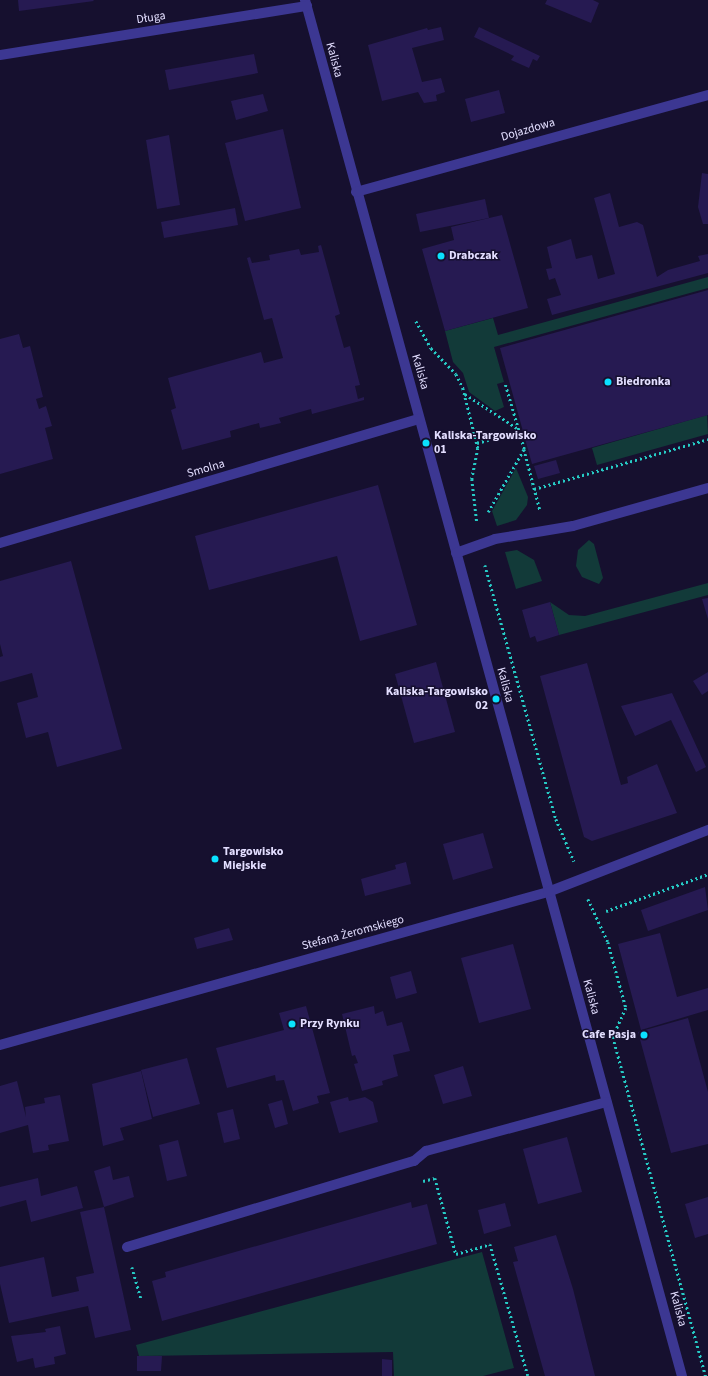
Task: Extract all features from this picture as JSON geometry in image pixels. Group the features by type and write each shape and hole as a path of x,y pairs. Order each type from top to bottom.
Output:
{"street":[{"name":"Długa","path":"0,55 306,3"},
{"name":"Kaliska","path":"306,3 356,192 682,1376"},
{"name":"Dojazdowa","path":"356,192 708,95"},
{"name":"Smolna","path":"0,543 419,419"},
{"path":"456,553 495,539 547,533 708,488"},
{"name":"Stefana Żeromskiego","path":"0,1045 548,892 708,830"},
{"path":"127,1248 414,1161 426,1151 606,1102"}],"path":[{"path":"414,313 431,348 456,374 464,393 477,443 472,479 481,544 556,819 608,942 626,1008 614,1037 706,1376"},
{"path":"505,384 547,533"},
{"path":"464,393 518,430"},
{"path":"477,443 518,430"},
{"path":"534,488 708,439"},
{"path":"488,512 524,449"},
{"path":"606,910 708,874"},
{"path":"420,1182 435,1178 456,1254 490,1244 528,1376"},
{"path":"139,1263 132,1265 141,1299"}],"green space":[{"path":"708,277 708,288 494,347 504,382 497,384 504,407 495,411 469,392 463,373 453,362 445,331 493,318 498,335"},
{"path":"707,415 708,434 597,465 592,448"},
{"path":"516,468 528,497 527,505 516,520 497,526 492,511"},
{"path":"589,540 594,544 603,578 599,584 582,577 576,566 578,550"},
{"path":"517,550 534,560 542,581 516,589 505,552"},
{"path":"708,583 708,595 559,635 550,602 569,615 585,616"},
{"path":"482,1252 514,1368 483,1376 394,1376 393,1352 139,1356 136,1345"}],"building":[{"path":"18,0 93,0 94,1 19,11"},
{"path":"547,0 593,0 599,3 591,23 545,4"},
{"path":"441,27 444,40 412,48 422,82 441,78 445,92 436,95 437,101 424,103 418,92 382,101 368,45 427,28 428,30"},
{"path":"479,27 540,56 537,61 533,59 529,68 511,60 514,56 474,37"},
{"path":"254,54 258,73 169,90 165,70"},
{"path":"499,90 505,113 471,122 465,99"},
{"path":"263,94 268,111 236,120 231,101"},
{"path":"283,129 301,208 245,221 225,143"},
{"path":"169,135 180,205 157,209 146,140"},
{"path":"702,173 708,174 708,224 703,224 698,207"},
{"path":"610,193 619,227 637,222 643,225 657,277 668,270 700,261 698,256 708,254 708,273 552,315 547,299 561,295 555,278 549,280 546,269 552,268 547,247 571,239 576,259 592,255 598,279 615,274 594,198"},
{"path":"485,199 489,218 420,232 416,214"},
{"path":"235,208 238,225 164,238 161,222"},
{"path":"502,215 528,308 445,331 422,249 454,240 451,227"},
{"path":"321,245 340,314 335,316 344,348 350,346 360,385 355,386 358,399 364,397 364,400 312,414 311,409 279,418 281,423 260,428 259,423 230,431 231,437 182,450 171,410 176,408 168,378 261,352 264,363 283,358 272,318 264,320 247,258 250,257 252,263 270,260 269,255 299,249 301,255 319,252 318,246"},
{"name":"Biedronka","path":"708,290 708,415 532,464 500,348"},
{"path":"19,334 23,348 30,346 43,397 36,399 39,409 46,406 52,426 45,428 53,459 0,474 0,339"},
{"path":"556,460 560,473 538,479 534,466"},
{"path":"378,485 417,625 360,641 337,556 209,590 195,536"},
{"path":"71,561 122,749 57,767 48,732 26,738 17,703 38,697 32,673 0,682 0,657 3,656 0,644 0,581"},
{"path":"708,598 708,619 702,599"},
{"path":"550,602 559,635 537,642 535,636 530,638 522,610"},
{"path":"436,662 455,732 414,743 395,674"},
{"path":"587,663 621,785 628,783 627,777 657,764 677,813 592,841 584,837 540,676"},
{"path":"708,672 708,691 702,695 693,681"},
{"path":"672,693 706,767 696,772 671,720 635,736 621,706"},
{"path":"483,833 493,868 453,880 443,844"},
{"path":"406,862 411,884 365,896 361,879 396,869 395,865"},
{"path":"705,887 708,910 648,931 641,910"},
{"path":"229,928 233,940 197,949 194,938"},
{"path":"660,933 677,997 708,988 708,1010 641,1030 618,944"},
{"path":"513,944 531,1009 479,1023 461,958"},
{"path":"411,971 417,993 396,999 390,977"},
{"path":"306,1006 330,1093 317,1096 319,1103 293,1111 284,1080 276,1081 275,1075 227,1088 216,1048 284,1030 279,1013"},
{"path":"374,1006 375,1014 383,1011 387,1026 402,1022 410,1051 393,1055 398,1076 382,1081 383,1085 362,1091 354,1064 358,1063 355,1055 352,1056 342,1014"},
{"path":"688,1018 708,1092 708,1144 671,1153 638,1032"},
{"path":"187,1058 200,1104 153,1117 141,1070"},
{"path":"463,1066 472,1096 443,1104 434,1075"},
{"path":"141,1071 152,1119 120,1128 124,1140 103,1146 92,1084"},
{"path":"17,1081 26,1117 25,1107 45,1103 44,1098 60,1095 69,1141 48,1145 49,1150 33,1153 28,1125 0,1133 0,1086"},
{"path":"348,1097 349,1101 365,1097 373,1102 378,1122 339,1133 330,1102"},
{"path":"282,1100 288,1124 275,1128 268,1104"},
{"path":"233,1109 240,1139 224,1143 217,1113"},
{"path":"567,1137 582,1192 538,1204 523,1149"},
{"path":"178,1140 187,1176 167,1181 159,1145"},
{"path":"110,1166 113,1180 129,1176 134,1197 104,1207 94,1171"},
{"path":"38,1178 41,1196 77,1186 83,1208 31,1222 26,1200 0,1207 0,1187"},
{"path":"708,1197 708,1234 695,1238 685,1204"},
{"path":"411,1202 412,1208 427,1204 437,1244 162,1321 152,1281 166,1277 165,1272"},
{"path":"505,1203 511,1226 484,1234 478,1210"},
{"path":"104,1207 131,1330 95,1338 88,1306 9,1323 0,1284 0,1267 44,1257 52,1297 79,1291 76,1277 94,1273 80,1212"},
{"path":"556,1235 573,1289 595,1376 545,1376 513,1262 518,1261 514,1247"},
{"path":"60,1326 66,1354 54,1357 55,1364 35,1368 33,1358 17,1362 11,1336 46,1332 45,1329"},
{"path":"137,1356 162,1356 161,1371 137,1371"},
{"path":"382,1359 392,1360 392,1376 382,1376"}],"place":[{"name":"Drabczak","path":"441,256"},
{"name":"Biedronka","path":"608,382"},
{"name":"Kaliska-Targowisko 01","path":"426,443"},
{"name":"Kaliska-Targowisko 02","path":"496,699"},
{"name":"Targowisko Miejskie","path":"215,859"},
{"name":"Przy Rynku","path":"292,1024"},
{"name":"Cafe Pasja","path":"644,1035"}]}
